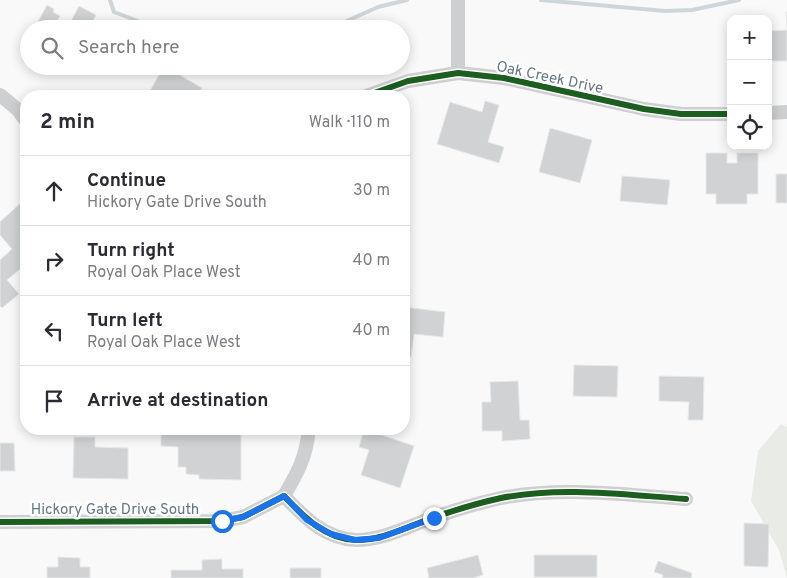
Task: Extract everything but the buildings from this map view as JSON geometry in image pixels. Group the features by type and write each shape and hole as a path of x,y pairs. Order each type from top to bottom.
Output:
{"street":[{"path":"458,0 458,73"},
{"name":"Oak Creek Drive","path":"383,90 408,81 458,73 504,78 644,110 680,114 727,114"},
{"path":"0,95 20,113"},
{"path":"772,113 787,112"},
{"path":"308,435 301,466 284,496 307,520 331,534 355,540 379,538 475,505 521,495 590,492 686,500"},
{"name":"Hickory Gate Drive South","path":"0,522 222,521 243,517 284,496"}],"shaded area":[{"path":"781,424 787,427 787,578 779,550 751,501 758,451"}],"waterway":[{"path":"110,0 114,12 135,20"},
{"path":"349,20 378,7 407,0"},
{"path":"541,0 665,11 692,10 739,0"}],"cycle path":[{"path":"383,90 408,81 458,73 504,78 644,109 681,114 727,114"},
{"path":"0,522 222,521 243,517 284,496 316,526 334,536 356,540 376,538 466,507 524,494 594,492 686,499"}],"route":[{"path":"222,521 243,517 284,496 307,520 331,534 355,540 379,538 434,518"}]}
